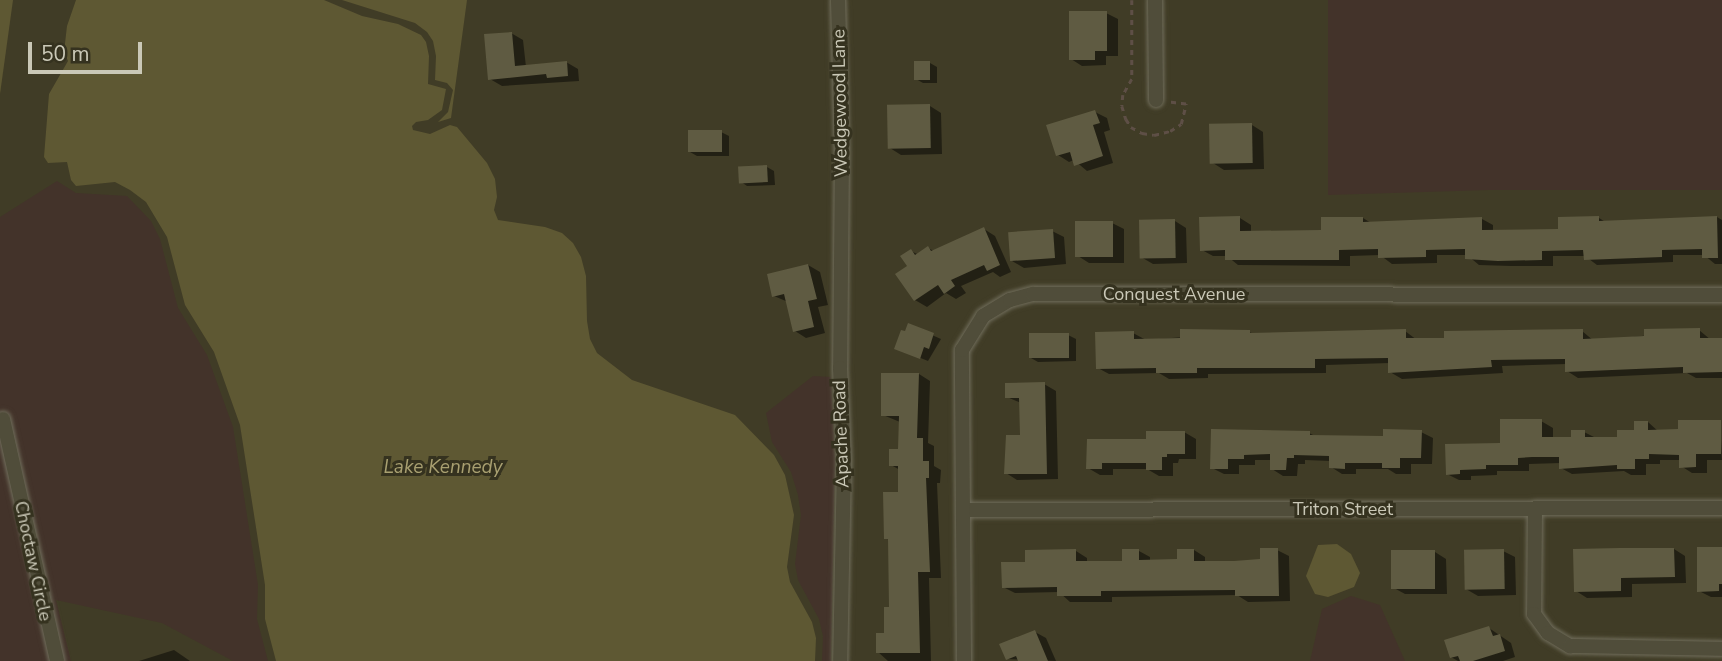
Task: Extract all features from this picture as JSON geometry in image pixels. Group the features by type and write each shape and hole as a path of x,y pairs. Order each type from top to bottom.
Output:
{"street":[{"name":"Wedgewood Lane","path":"838,0 842,207"},
{"path":"1154,0 1157,100"},
{"name":"Apache Road","path":"840,661 844,461 839,315 842,207"},
{"name":"Conquest Avenue","path":"964,661 962,350 983,316 1010,300 1033,294 1722,295"},
{"name":"Choctaw Circle","path":"3,419 48,635 57,661"},
{"name":"Triton Street","path":"964,510 1722,508"},
{"path":"1535,509 1535,614 1548,633 1570,646 1722,649"}],"shaded area":[{"path":"1328,0 1722,0 1722,190 1489,190 1328,195"},
{"path":"57,181 76,193 127,196 151,221 160,239 178,308 207,355 233,427 258,585 257,619 268,661 233,661 162,623 56,600 71,661 0,661 0,217"},
{"path":"813,376 831,377 835,461 831,661 822,661 823,636 819,619 798,580 795,564 801,515 798,495 791,472 772,442 766,413"},
{"path":"1351,596 1380,605 1405,661 1310,661 1322,609"}],"water":[{"path":"0,0 13,0 0,94"},
{"name":"Lake Kennedy","path":"76,0 324,0 362,16 398,24 421,35 426,42 429,56 428,84 446,89 442,110 428,120 416,122 412,126 413,130 430,134 450,125 457,127 487,163 495,179 497,197 494,210 498,220 545,227 562,233 573,243 581,257 586,276 587,321 590,339 597,353 632,380 735,415 774,455 785,475 794,515 787,567 790,582 812,622 816,638 815,661 276,661 265,619 265,585 240,425 214,352 185,305 167,237 146,202 130,190 115,182 76,186 71,180 67,162 48,163 44,157 49,94 68,61 64,52 67,26"},
{"path":"342,0 467,0 451,118 438,122 448,112 453,90 447,83 435,80 436,56 433,41 427,32 415,23"},
{"path":"1337,544 1351,554 1360,573 1354,587 1328,597 1315,594 1306,576 1318,545"}],"building":[{"path":"1069,11 1107,11 1107,51 1095,51 1095,60 1069,60"},
{"path":"512,32 515,66 567,61 568,76 547,78 546,74 488,80 484,34"},
{"path":"914,61 930,61 930,80 914,80"},
{"path":"930,104 931,148 888,149 887,105"},
{"path":"1095,110 1100,123 1093,125 1103,156 1074,166 1070,152 1056,156 1046,125"},
{"path":"1252,123 1253,163 1210,164 1209,124"},
{"path":"688,130 722,130 722,152 688,152"},
{"path":"767,165 768,182 739,183 738,167"},
{"path":"1240,216 1240,231 1321,230 1321,217 1363,217 1363,222 1482,217 1482,230 1558,229 1558,217 1599,216 1599,221 1717,216 1718,258 1702,258 1702,249 1662,250 1662,257 1584,260 1583,250 1542,251 1542,260 1498,261 1465,259 1465,249 1426,250 1426,257 1378,258 1378,249 1339,250 1339,260 1225,260 1225,250 1200,251 1199,217"},
{"path":"1175,219 1176,258 1140,259 1139,220"},
{"path":"1075,221 1113,221 1113,257 1075,257"},
{"path":"984,227 1000,265 987,271 984,265 951,280 955,286 944,294 938,285 914,301 895,274 907,266 900,256 911,249 915,255 928,246 931,251"},
{"path":"1053,229 1055,258 1010,261 1008,232"},
{"path":"808,264 817,299 808,301 814,327 793,332 784,294 772,297 767,274"},
{"path":"908,323 934,333 929,349 924,347 920,359 894,349 901,330 905,331"},
{"path":"1700,328 1700,338 1722,338 1722,372 1683,373 1683,367 1565,372 1565,359 1491,360 1492,367 1388,373 1388,358 1315,359 1315,368 1197,368 1197,373 1156,373 1156,368 1096,369 1095,332 1134,331 1134,339 1180,338 1180,329 1250,330 1250,333 1406,329 1406,338 1444,338 1444,331 1583,329 1583,339 1644,336 1644,329"},
{"path":"1029,333 1069,333 1069,358 1029,358"},
{"path":"881,373 919,373 917,438 923,438 923,461 929,461 929,478 926,478 930,572 918,572 920,653 876,653 876,633 884,633 884,607 889,607 888,539 884,539 883,492 898,492 898,466 889,466 889,449 898,449 899,416 881,416"},
{"path":"1045,382 1047,474 1004,474 1006,435 1020,435 1019,398 1005,398 1005,383"},
{"path":"1500,419 1542,419 1542,437 1571,437 1571,430 1585,430 1585,437 1617,437 1617,430 1634,430 1634,421 1648,421 1648,430 1678,429 1678,420 1721,420 1721,454 1696,454 1696,467 1679,468 1679,455 1649,454 1649,459 1635,459 1635,469 1617,469 1617,465 1559,469 1559,457 1518,458 1518,465 1486,465 1486,469 1460,470 1460,474 1446,475 1445,444 1500,443"},
{"path":"1211,429 1383,436 1383,429 1422,430 1421,458 1400,458 1400,468 1382,468 1382,463 1345,463 1345,469 1329,468 1329,456 1294,455 1294,458 1287,458 1286,470 1270,470 1270,454 1244,455 1244,459 1228,459 1228,469 1210,469"},
{"path":"1146,431 1185,431 1185,454 1167,454 1167,457 1162,457 1162,470 1146,470 1146,463 1102,463 1102,469 1086,469 1087,439 1146,439"},
{"path":"1697,547 1722,547 1722,584 1719,584 1719,591 1697,592"},
{"path":"1260,548 1278,548 1279,596 1235,596 1235,590 1101,591 1101,596 1057,596 1057,587 1002,588 1001,562 1025,562 1025,550 1076,549 1076,561 1122,561 1122,549 1139,549 1139,560 1177,559 1177,549 1194,549 1194,561 1234,561 1260,559"},
{"path":"1674,548 1675,577 1621,578 1621,591 1574,592 1573,549"},
{"path":"1504,549 1505,589 1465,590 1464,550"},
{"path":"1391,550 1435,550 1435,589 1391,589"},
{"path":"1489,626 1493,636 1500,634 1505,651 1473,661 1460,661 1458,656 1450,658 1444,640"},
{"path":"1035,630 1048,661 1018,661 1016,656 1006,660 999,644"}]}
